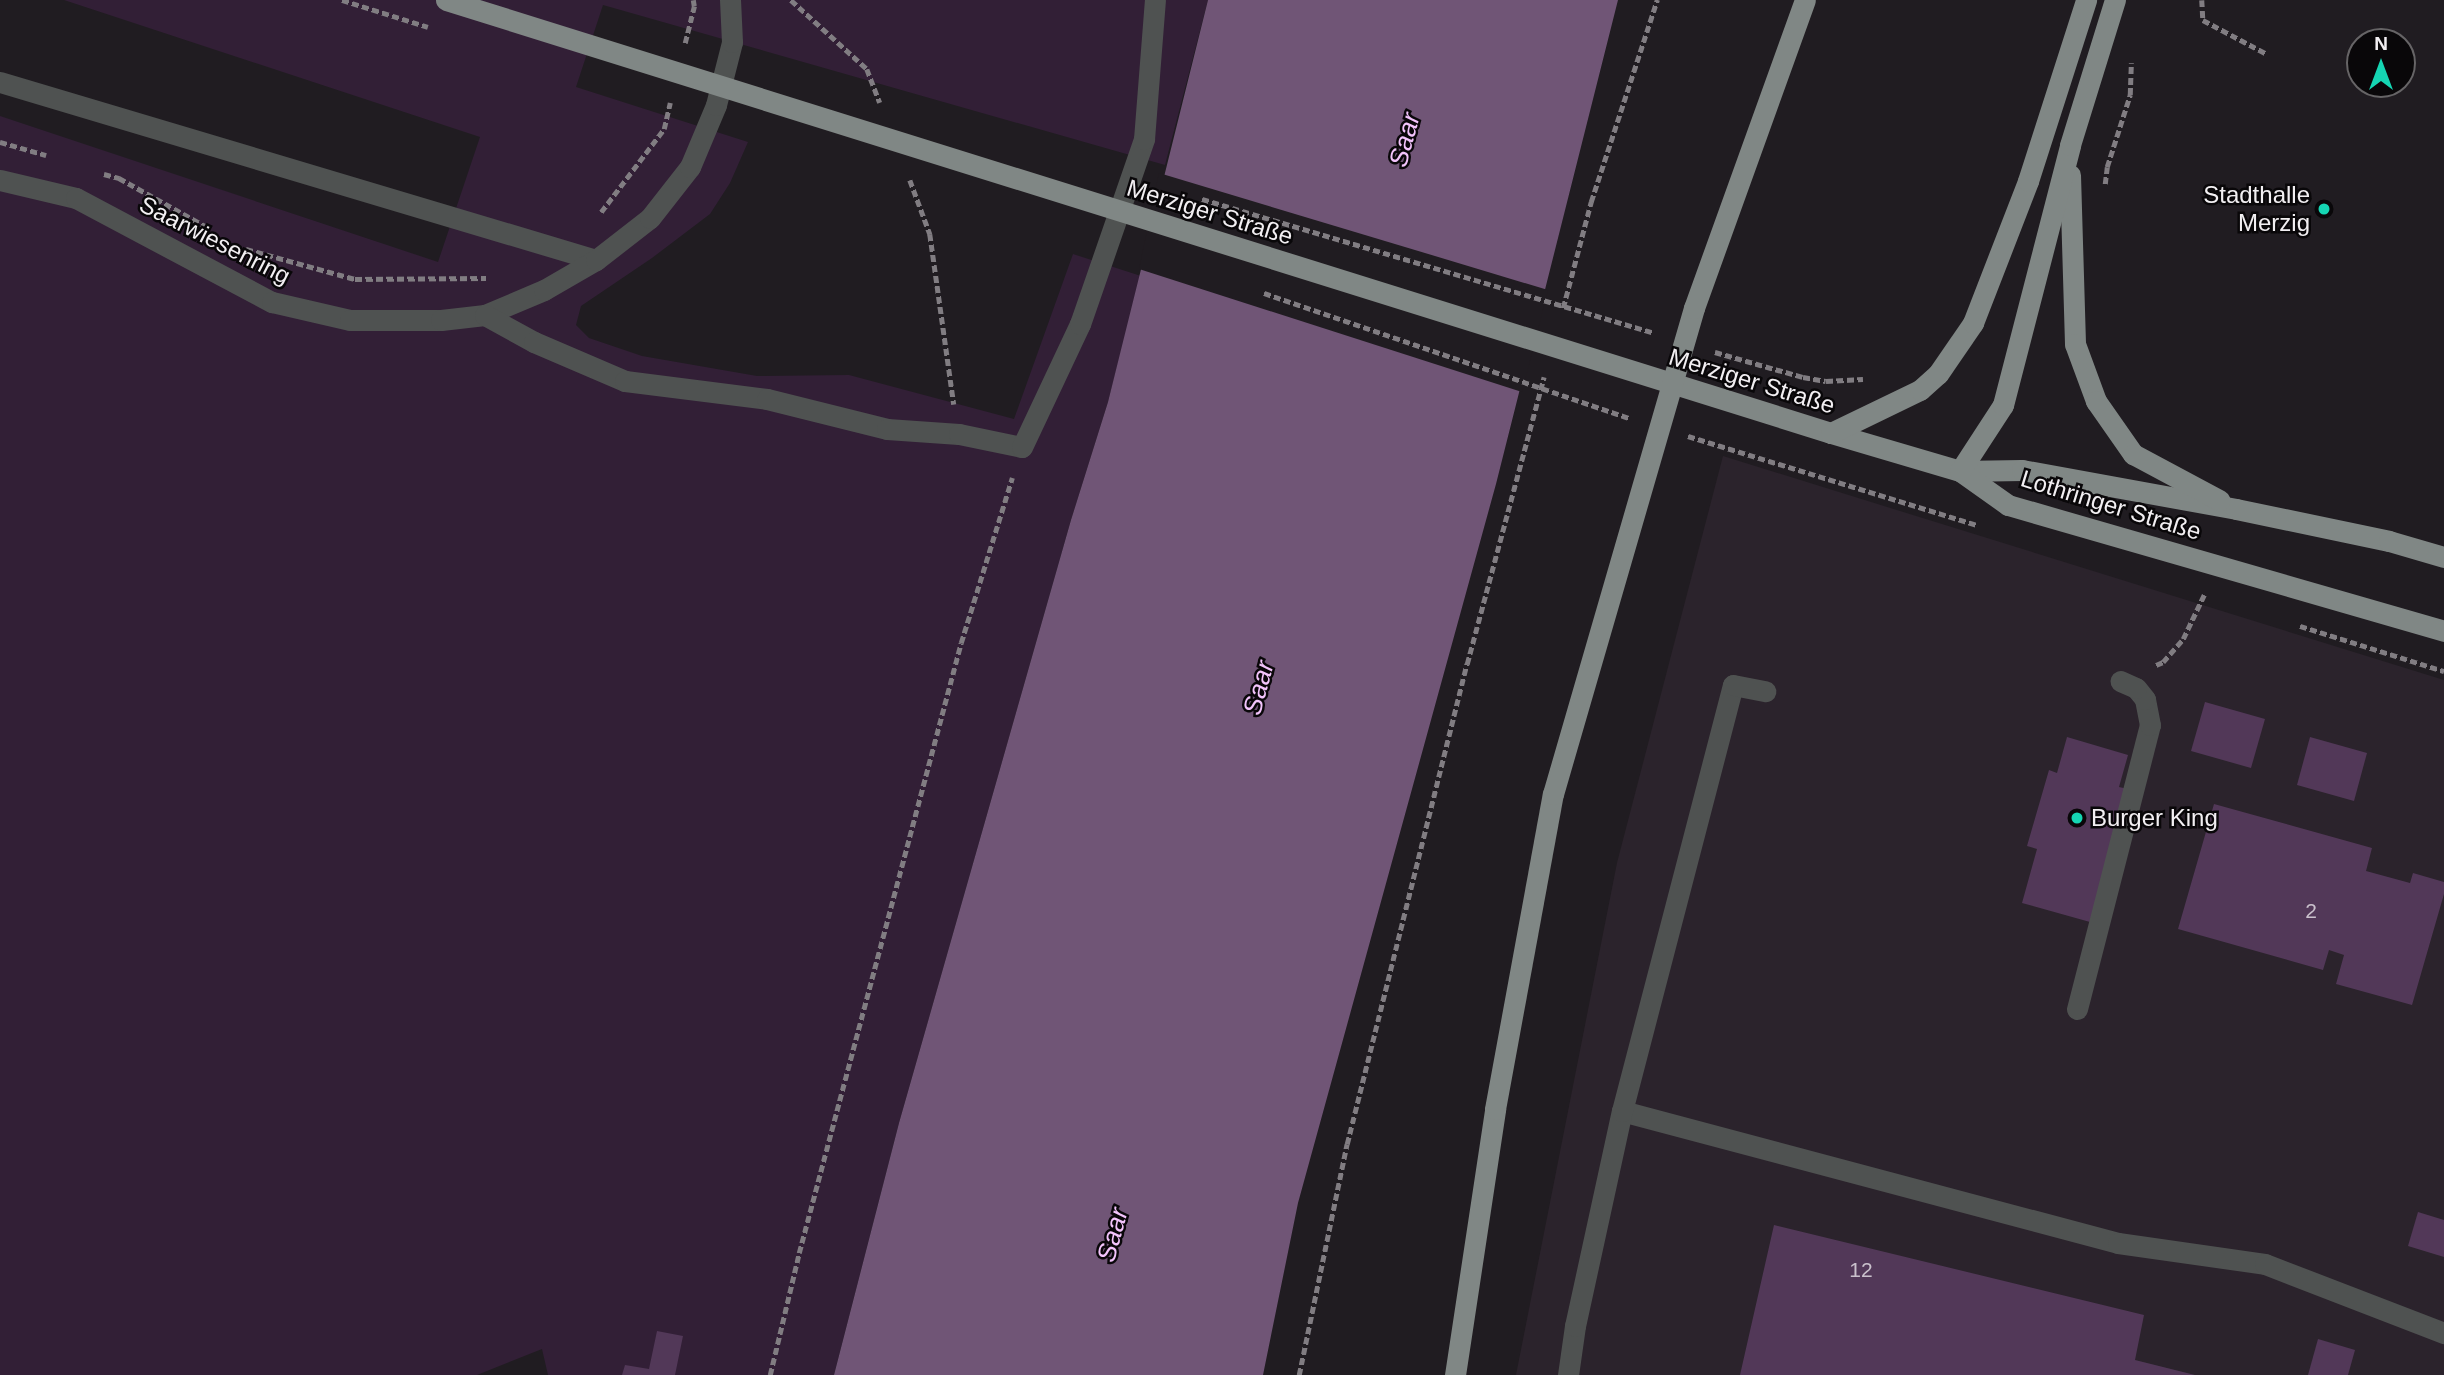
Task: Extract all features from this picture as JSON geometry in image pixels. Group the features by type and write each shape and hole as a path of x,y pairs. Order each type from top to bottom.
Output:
{"main road":[{"name":"Merziger Straße","path":"446,0 1960,471"},
{"path":"1455,1375 1496,1109 1553,794 1694,308 1805,0"},
{"path":"1831,433 1920,390 1938,374 1973,323 2028,181 2085,0"},
{"path":"1960,471 2003,405 2070,145 2115,0"},
{"path":"2070,145 2076,344 2096,401 2133,454 2236,509"},
{"name":"Lothringer Straße","path":"1960,471 2022,470 2236,509 2389,541 2444,557"},
{"name":"Lothringer Straße","path":"1960,471 2008,505 2444,631"}],"street":[{"name":"Saarwiesenring","path":"0,180 76,198 272,302 349,320 441,320 485,315 544,290 596,260 650,218 690,167 716,105 732,42 730,0"},
{"path":"485,315 534,342 625,381 767,399 887,429 958,434 1021,447 1080,324 1144,139 1155,0"},
{"path":"0,82 596,260"},
{"path":"2077,1009 2150,725 2145,699 2136,688 2120,681"},
{"path":"1568,1375 1575,1326 1622,1111 1733,685 1765,691"},
{"path":"1622,1111 2118,1243 2265,1264 2444,1333"}],"path":[{"path":"791,0 867,69"},
{"path":"1559,321 1591,202 1657,0"},
{"path":"2202,0 2203,20 2267,54"},
{"path":"678,37 691,41"},
{"path":"2104,190 2107,167 2130,95 2132,59"},
{"path":"875,98 888,102"},
{"path":"660,101 673,105"},
{"path":"899,177 926,185"},
{"path":"1190,195 1656,334"},
{"path":"930,234 958,434"},
{"path":"1258,291 1639,421"},
{"path":"1709,350 1826,381 1874,377"},
{"path":"1298,1375 1347,1144 1467,664 1545,374"},
{"path":"1676,432 1776,463"},
{"path":"770,1375 799,1253 961,643 1021,447"},
{"path":"2120,681 2163,662 2188,631 2204,595 2216,599"},
{"path":"2292,624 2444,671"}],"shaded area":[{"path":"64,0 1208,0 1165,165 603,5 576,87 748,142 730,183 710,214 652,258 581,306 576,325 589,338 642,356 757,376 849,375 1014,419 1073,254 1141,276 1108,402 1071,520 899,1123 834,1375 548,1375 542,1349 477,1375 0,1375 0,116 438,262 480,137"},
{"path":"1723,456 2444,680 2444,1375 1516,1375 1617,863"}],"water":[{"name":"Saar","path":"1208,0 1618,0 1496,484 1298,1203 1263,1375 834,1375 899,1123 1071,520 1108,402"}],"pier":[{"path":"1159,173 1548,290 1522,392 1139,269"}],"building":[{"path":"2205,702 2265,719 2251,768 2191,751"},
{"name":"Burger King","path":"2067,737 2128,755 2119,787 2128,789 2090,922 2022,903 2037,849 2027,846 2049,770 2057,773"},
{"path":"2310,737 2367,753 2354,801 2297,785"},
{"path":"2214,804 2372,848 2366,871 2410,883 2413,873 2444,882 2444,894 2412,1005 2336,984 2344,955 2329,950 2323,970 2178,929"},
{"path":"2418,1212 2444,1220 2444,1257 2408,1246"},
{"path":"1774,1225 2144,1315 2135,1360 2195,1375 1740,1375"},
{"path":"657,1331 683,1336 675,1375 622,1375 625,1365 649,1369"},
{"path":"2318,1339 2355,1350 2348,1375 2308,1375"}],"place":[{"name":"Stadthalle Merzig","path":"2324,209"},
{"name":"Burger King","path":"2077,818"}]}
